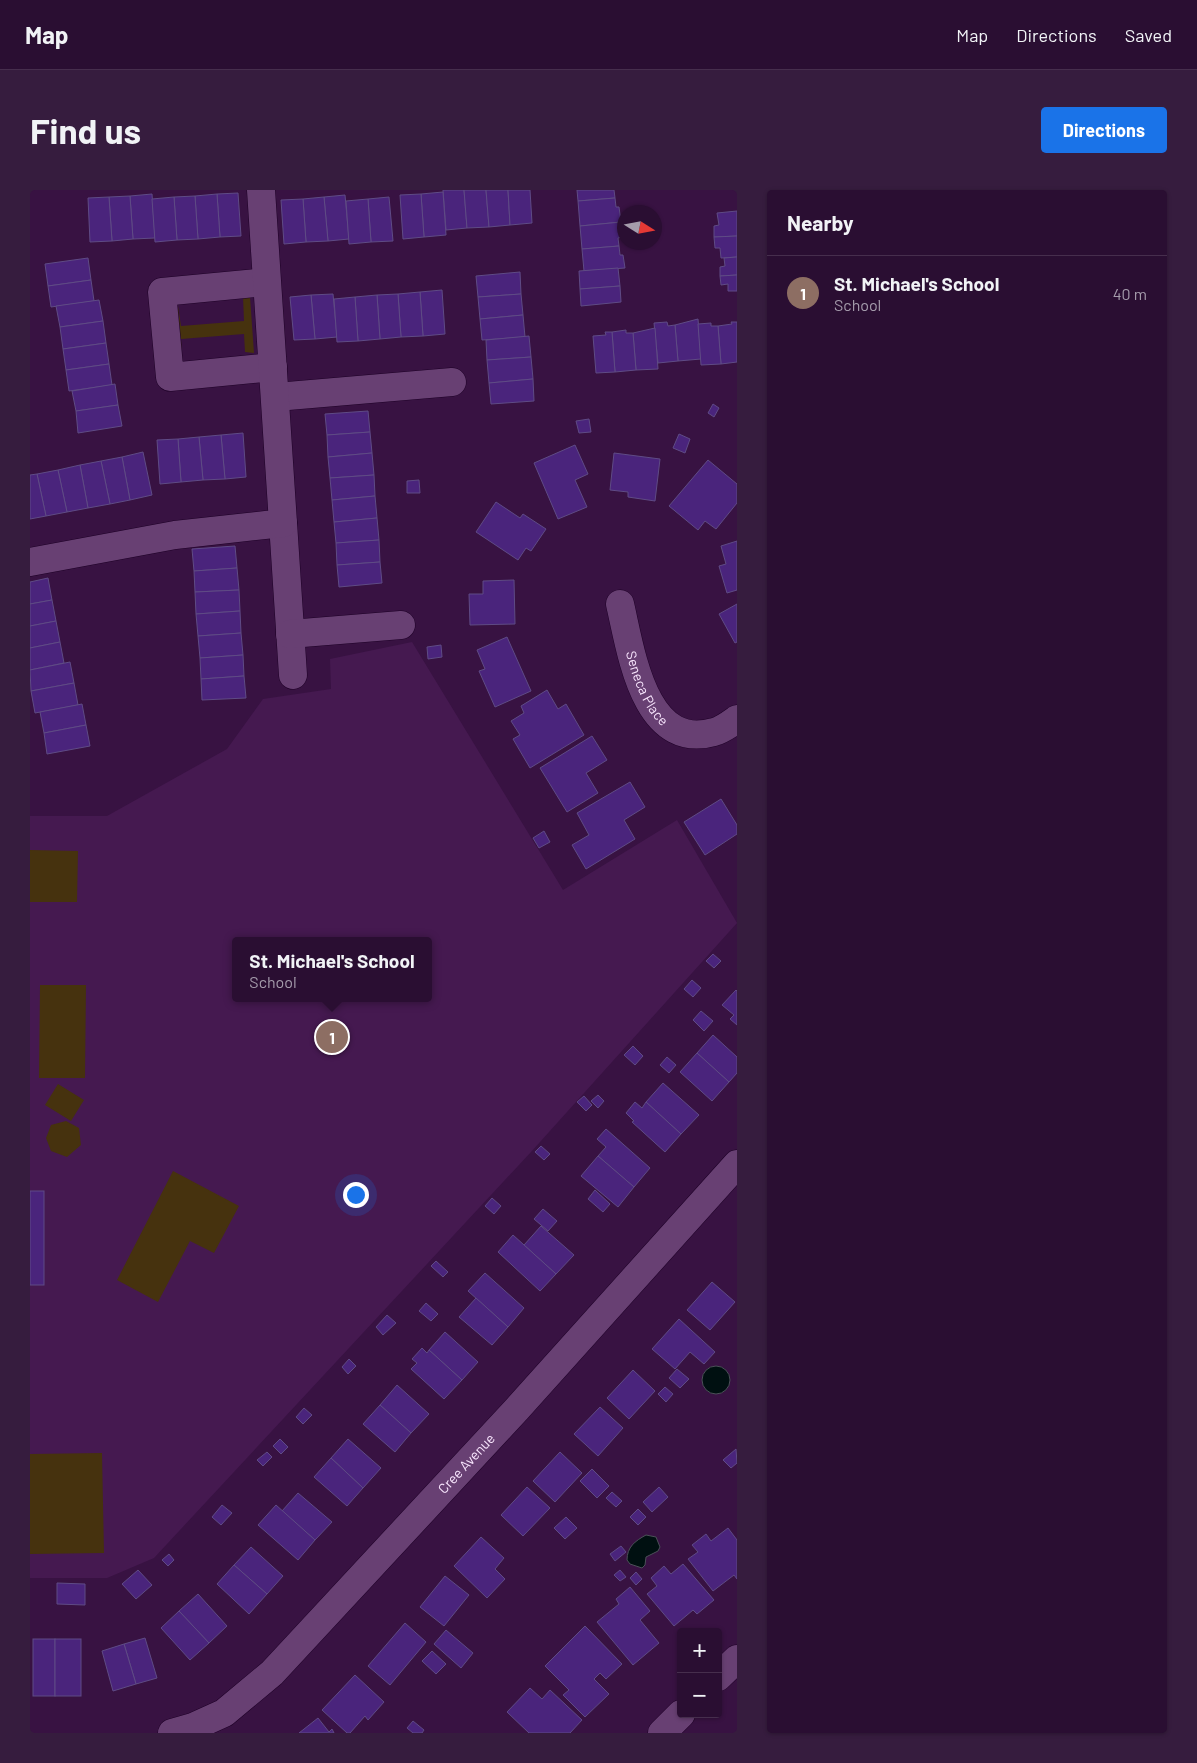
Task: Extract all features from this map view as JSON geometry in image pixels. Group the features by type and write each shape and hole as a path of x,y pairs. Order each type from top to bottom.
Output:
{"street":[{"path":"260,190 276,397 293,675"},
{"path":"266,282 162,292 170,377 273,367"},
{"path":"276,397 452,382"},
{"path":"30,562 175,535 283,523"},
{"name":"Seneca Place","path":"620,604 635,674 662,722 673,729 698,736 715,732 737,719"},
{"path":"290,634 402,625"},
{"name":"Cree Avenue","path":"172,1733 193,1727 224,1713 272,1673 506,1421 737,1164"},
{"path":"722,1673 737,1659"},
{"path":"662,1733 677,1718"}],"shaded area":[{"path":"243,297 250,297 254,353 245,352 244,334 181,339 182,355 173,357 169,307 178,306 181,326 244,321"},
{"path":"412,642 563,890 677,820 737,923 531,1152 154,1558 107,1578 30,1578 30,816 107,816 227,749 263,699 331,689 330,659"},
{"path":"30,850 78,851 77,902 30,902"},
{"path":"40,985 86,985 85,1078 39,1078"},
{"path":"58,1084 84,1100 71,1121 45,1105"},
{"path":"66,1121 79,1128 81,1145 67,1157 51,1151 46,1138 51,1125"},
{"path":"173,1171 239,1206 214,1253 190,1241 158,1302 117,1280"},
{"path":"716,1366 726,1370 730,1380 726,1390 716,1394 706,1390 702,1380 706,1370"},
{"path":"102,1453 104,1553 30,1554 30,1454"},
{"path":"646,1535 656,1537 660,1547 658,1551 646,1557 645,1565 642,1568 630,1564 627,1560 627,1555 632,1545"}],"building":[{"path":"443,190 464,190 467,228 446,230"},
{"path":"464,190 486,190 489,227 467,228"},
{"path":"486,190 508,190 510,225 489,227"},
{"path":"508,190 530,190 532,223 510,225"},
{"path":"577,190 614,190 615,198 578,201"},
{"path":"443,192 446,235 424,237 421,194"},
{"path":"238,193 241,236 220,237 217,194"},
{"path":"152,194 155,238 133,239 130,196"},
{"path":"217,194 220,237 198,239 195,196"},
{"path":"421,194 424,237 403,239 400,195"},
{"path":"345,195 349,239 328,241 324,197"},
{"path":"130,196 133,239 112,241 109,197"},
{"path":"195,196 198,239 177,240 174,197"},
{"path":"109,197 112,241 90,242 88,198"},
{"path":"174,197 177,240 155,242 152,199"},
{"path":"324,197 328,241 306,242 303,199"},
{"path":"389,197 393,241 371,242 368,199"},
{"path":"615,198 617,222 580,226 578,201"},
{"path":"303,199 306,242 284,244 281,200"},
{"path":"368,199 371,242 349,244 346,201"},
{"path":"737,211 737,236 714,237 714,226 719,225 717,213"},
{"path":"617,222 617,246 582,249 580,226"},
{"path":"737,236 737,257 721,258 720,248 715,248 714,237"},
{"path":"617,246 620,255 623,255 625,268 584,271 582,249"},
{"path":"737,257 737,275 720,276 720,267 725,266 724,258"},
{"path":"88,258 91,280 48,286 45,264"},
{"path":"618,268 620,286 580,289 579,271"},
{"path":"520,272 521,294 478,297 476,276"},
{"path":"737,275 737,291 728,291 728,284 721,285 720,276"},
{"path":"91,280 94,301 51,307 48,286"},
{"path":"620,286 621,302 581,306 580,289"},
{"path":"442,290 445,334 423,336 420,292"},
{"path":"420,292 423,336 401,337 398,294"},
{"path":"333,294 337,337 315,339 311,295"},
{"path":"398,294 401,337 380,339 377,295"},
{"path":"521,294 523,315 480,319 478,297"},
{"path":"311,295 315,339 294,340 290,297"},
{"path":"377,295 380,339 358,341 355,297"},
{"path":"355,297 358,341 337,342 334,299"},
{"path":"99,300 103,321 60,327 56,306"},
{"path":"523,315 525,337 482,340 480,319"},
{"path":"698,319 701,359 678,361 675,325"},
{"path":"103,321 106,343 63,349 60,327"},
{"path":"667,322 668,326 675,325 678,361 658,363 654,323"},
{"path":"731,322 737,322 737,362 721,364 718,326 732,324"},
{"path":"711,323 711,326 718,326 721,364 701,365 698,324"},
{"path":"655,328 658,369 636,370 633,333"},
{"path":"626,330 626,333 633,333 636,370 615,372 612,332"},
{"path":"605,332 612,332 615,372 596,373 593,336 606,335"},
{"path":"529,336 531,357 487,360 486,340"},
{"path":"106,343 109,364 66,370 63,349"},
{"path":"531,357 533,379 489,383 487,360"},
{"path":"109,364 112,385 69,391 66,370"},
{"path":"533,379 534,401 491,404 489,383"},
{"path":"115,384 118,405 76,411 72,391"},
{"path":"713,404 719,408 714,417 708,413"},
{"path":"118,405 122,426 78,433 76,411"},
{"path":"368,411 370,432 327,435 325,414"},
{"path":"589,419 591,432 579,433 576,421"},
{"path":"370,432 372,453 328,457 327,435"},
{"path":"243,433 246,477 225,479 221,435"},
{"path":"679,434 690,439 685,453 673,448"},
{"path":"221,435 225,479 203,480 199,437"},
{"path":"199,437 203,480 181,482 178,439"},
{"path":"178,439 181,482 160,484 157,440"},
{"path":"575,445 588,474 575,480 587,507 558,519 534,463"},
{"path":"143,452 152,495 130,500 122,457"},
{"path":"372,453 374,475 330,478 328,457"},
{"path":"614,453 660,459 655,501 628,497 628,492 610,490"},
{"path":"122,457 130,500 110,504 101,461"},
{"path":"708,460 737,484 737,503 716,529 705,521 698,530 669,506"},
{"path":"101,461 110,504 88,508 80,465"},
{"path":"80,465 88,508 67,512 58,470"},
{"path":"58,470 67,512 46,516 37,474"},
{"path":"37,474 46,516 30,519 30,475"},
{"path":"374,475 375,496 332,500 330,478"},
{"path":"419,480 420,493 407,493 407,481"},
{"path":"375,496 377,518 334,522 332,500"},
{"path":"496,502 520,518 523,514 546,529 531,551 526,548 518,560 476,532"},
{"path":"377,518 379,540 336,543 334,522"},
{"path":"379,540 380,562 337,565 336,543"},
{"path":"737,541 737,590 727,593 719,566 726,564 721,546"},
{"path":"235,546 237,568 194,571 192,549"},
{"path":"380,562 382,583 339,587 337,565"},
{"path":"237,568 239,590 195,592 194,571"},
{"path":"48,578 52,600 30,604 30,582"},
{"path":"514,580 515,624 470,625 469,594 483,594 483,581"},
{"path":"239,590 240,611 196,614 195,592"},
{"path":"52,600 56,621 30,626 30,604"},
{"path":"737,604 737,642 735,643 719,614"},
{"path":"240,611 241,633 198,636 196,614"},
{"path":"56,621 60,642 30,648 30,626"},
{"path":"241,633 243,655 200,658 198,636"},
{"path":"507,637 531,691 495,707 479,671 485,669 477,650"},
{"path":"60,642 64,663 30,670 30,648"},
{"path":"441,645 442,657 428,659 427,647"},
{"path":"243,655 244,676 201,679 200,658"},
{"path":"70,662 74,683 31,691 30,670"},
{"path":"244,676 246,698 202,700 201,679"},
{"path":"74,683 78,705 35,713 31,691"},
{"path":"547,690 558,709 566,704 584,735 530,768 513,739 520,735 511,721 524,713 521,706"},
{"path":"82,704 86,725 44,733 40,712"},
{"path":"86,725 90,746 47,754 44,733"},
{"path":"592,736 607,760 586,773 598,793 567,812 540,768"},
{"path":"630,782 645,807 624,820 635,839 586,869 572,845 589,835 577,813"},
{"path":"721,799 737,825 737,834 705,855 684,822"},
{"path":"544,831 550,842 539,848 533,838"},
{"path":"713,954 721,961 714,968 706,961"},
{"path":"692,980 701,988 693,997 684,989"},
{"path":"736,990 737,1025 730,1019 734,1015 722,1005"},
{"path":"701,1011 713,1021 704,1031 693,1020"},
{"path":"713,1035 737,1057 737,1073 729,1082 697,1053"},
{"path":"633,1046 643,1056 635,1065 624,1055"},
{"path":"697,1053 729,1082 712,1101 680,1072"},
{"path":"667,1057 676,1065 669,1073 660,1065"},
{"path":"663,1083 699,1115 681,1134 646,1102"},
{"path":"598,1095 604,1101 598,1108 591,1101"},
{"path":"584,1096 592,1105 586,1111 577,1102"},
{"path":"635,1102 642,1108 646,1102 681,1134 665,1152 632,1122 634,1121 626,1113"},
{"path":"606,1129 650,1168 634,1187 598,1156 606,1147 597,1139"},
{"path":"541,1146 550,1154 544,1160 535,1152"},
{"path":"598,1156 634,1187 618,1207 581,1176"},
{"path":"595,1190 610,1204 603,1212 588,1199"},
{"path":"30,1191 44,1191 44,1285 30,1285"},
{"path":"492,1198 501,1206 494,1214 485,1206"},
{"path":"543,1209 557,1221 548,1231 534,1219"},
{"path":"541,1226 574,1255 556,1274 524,1245"},
{"path":"513,1235 556,1274 540,1291 498,1252"},
{"path":"436,1261 448,1272 443,1277 431,1266"},
{"path":"485,1273 524,1308 508,1327 468,1291"},
{"path":"712,1282 735,1302 710,1330 687,1310"},
{"path":"476,1298 508,1327 492,1345 459,1317"},
{"path":"426,1303 438,1314 431,1321 419,1311"},
{"path":"387,1315 396,1323 383,1335 376,1327"},
{"path":"679,1319 715,1352 704,1364 690,1352 675,1369 652,1349"},
{"path":"445,1332 478,1362 462,1380 429,1350"},
{"path":"422,1348 427,1353 429,1350 462,1380 444,1399 411,1369 417,1363 412,1359"},
{"path":"349,1359 356,1366 348,1374 342,1367"},
{"path":"677,1369 689,1379 680,1388 669,1378"},
{"path":"633,1370 655,1391 629,1419 607,1398"},
{"path":"397,1385 429,1414 411,1433 380,1405"},
{"path":"665,1387 673,1394 666,1402 658,1394"},
{"path":"380,1405 411,1433 395,1452 363,1424"},
{"path":"600,1407 623,1428 598,1456 574,1434"},
{"path":"304,1408 312,1415 303,1424 296,1417"},
{"path":"280,1439 288,1447 281,1454 273,1446"},
{"path":"348,1439 381,1468 363,1488 331,1458"},
{"path":"736,1449 737,1463 731,1468 723,1460"},
{"path":"267,1452 272,1457 263,1466 257,1460"},
{"path":"560,1452 582,1473 555,1502 533,1481"},
{"path":"331,1458 363,1488 347,1506 314,1477"},
{"path":"592,1469 609,1486 597,1498 580,1481"},
{"path":"527,1487 550,1508 523,1536 501,1515"},
{"path":"659,1487 668,1497 652,1512 643,1502"},
{"path":"612,1492 622,1501 616,1507 606,1498"},
{"path":"298,1493 332,1522 315,1540 282,1511"},
{"path":"222,1505 232,1513 221,1525 212,1517"},
{"path":"276,1505 315,1540 298,1560 258,1525"},
{"path":"638,1509 646,1517 638,1525 630,1517"},
{"path":"566,1517 577,1528 565,1539 554,1528"},
{"path":"728,1528 737,1540 737,1579 734,1575 713,1591 688,1559 698,1552 692,1545 706,1534 711,1541"},
{"path":"481,1537 504,1558 495,1569 505,1579 487,1598 454,1566"},
{"path":"621,1546 626,1552 615,1561 610,1554"},
{"path":"251,1547 283,1576 267,1594 234,1565"},
{"path":"169,1554 174,1560 168,1566 162,1560"},
{"path":"683,1564 714,1600 697,1614 693,1610 674,1626 647,1594 657,1586 651,1578 664,1566 671,1574"},
{"path":"234,1565 267,1594 249,1614 217,1584"},
{"path":"138,1570 152,1585 136,1599 122,1584"},
{"path":"620,1570 626,1577 620,1581 614,1575"},
{"path":"636,1572 642,1579 636,1585 630,1578"},
{"path":"445,1576 469,1595 444,1626 420,1607"},
{"path":"57,1583 85,1584 85,1605 57,1604"},
{"path":"630,1587 650,1611 640,1620 659,1643 633,1665 597,1622 619,1604 616,1599"},
{"path":"198,1594 227,1626 209,1643 179,1611"},
{"path":"179,1611 209,1643 190,1660 161,1628"},
{"path":"405,1623 426,1642 390,1685 368,1666"},
{"path":"585,1626 622,1664 606,1679 600,1673 594,1679 609,1694 585,1717 563,1695 569,1690 545,1666"},
{"path":"446,1630 473,1653 461,1668 434,1644"},
{"path":"145,1638 157,1678 136,1684 124,1644"},
{"path":"33,1639 55,1639 55,1696 33,1696"},
{"path":"55,1639 81,1639 81,1696 55,1696"},
{"path":"124,1644 136,1684 113,1691 102,1651"},
{"path":"432,1651 446,1664 436,1674 422,1661"},
{"path":"355,1675 384,1702 368,1720 365,1716 350,1733 347,1733 322,1710"},
{"path":"530,1688 542,1699 550,1690 582,1720 570,1733 529,1733 507,1712"},
{"path":"318,1718 329,1732 332,1729 334,1733 299,1733"},
{"path":"413,1721 424,1730 422,1733 413,1733 407,1728"}],"place":[{"name":"St. Michael's School","path":"332,1037"}]}
